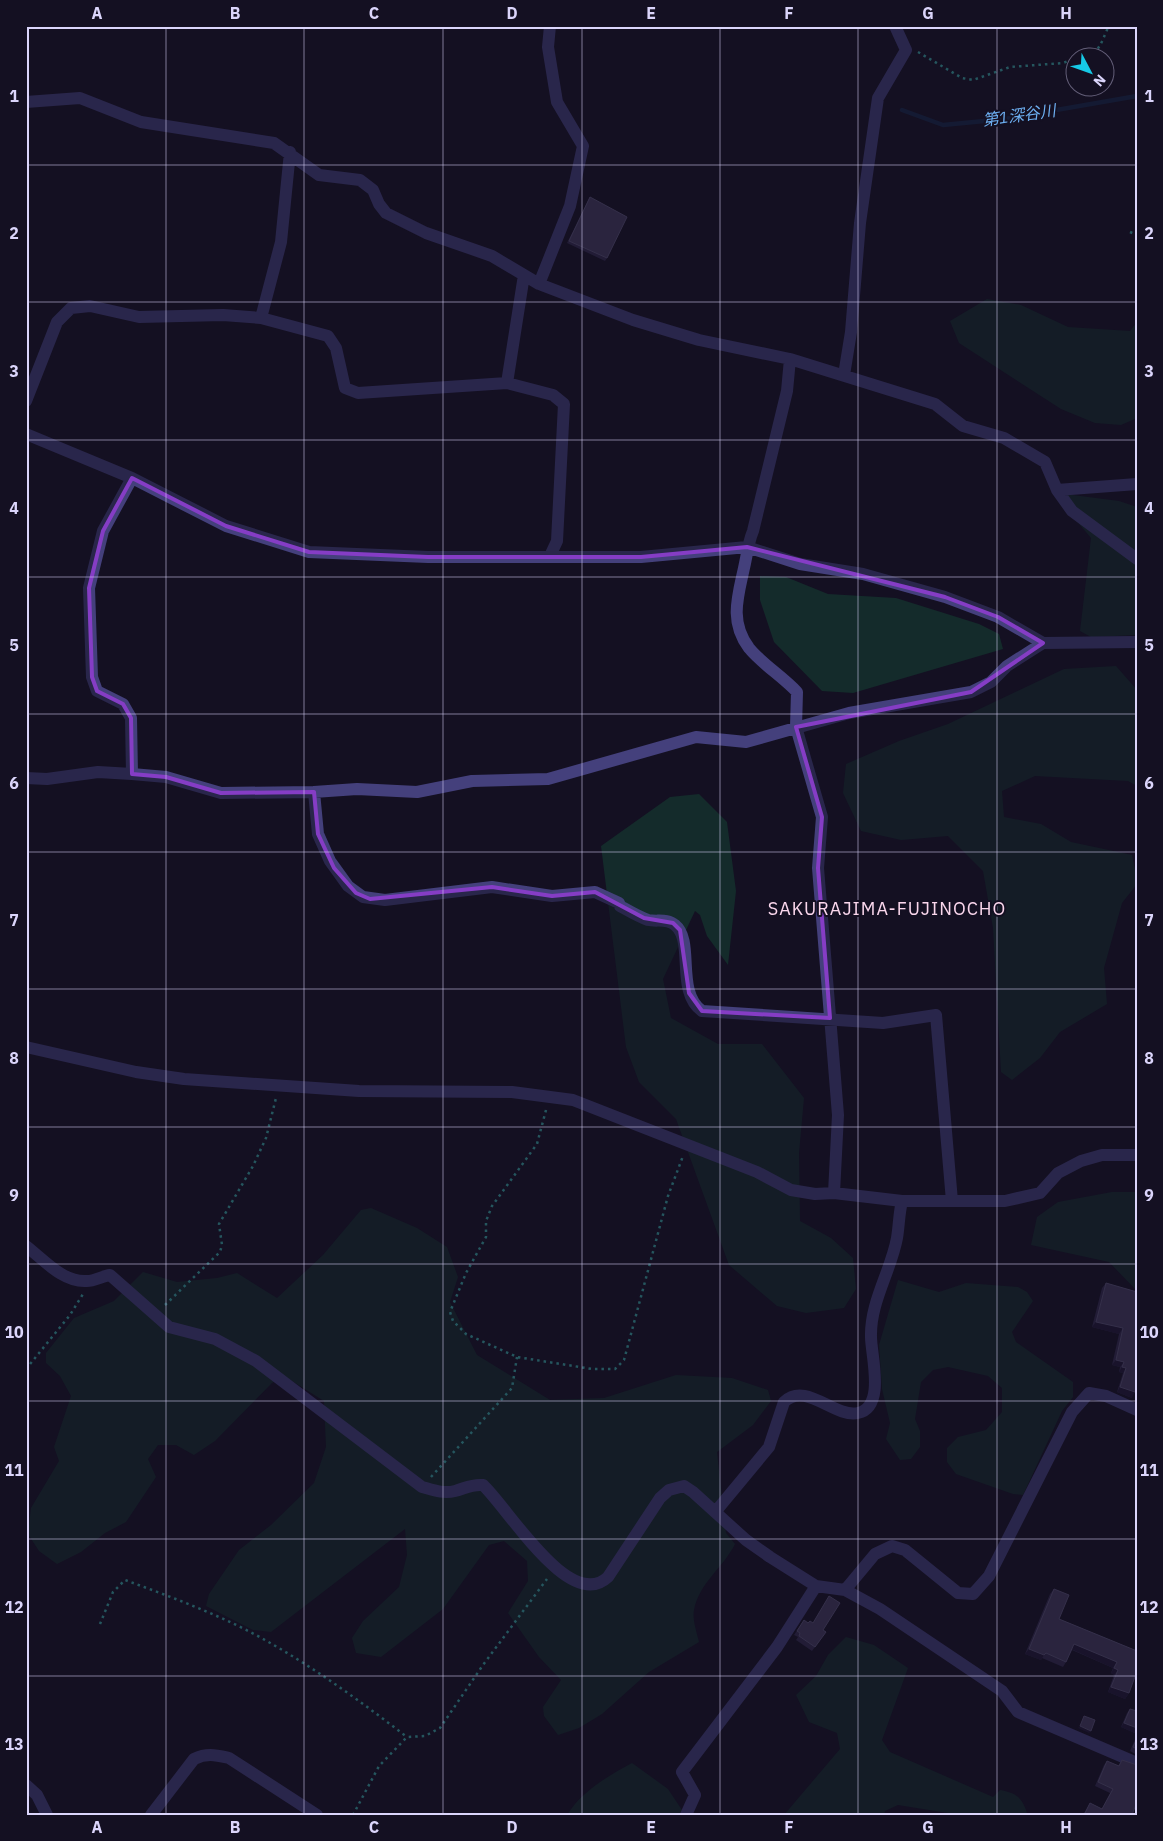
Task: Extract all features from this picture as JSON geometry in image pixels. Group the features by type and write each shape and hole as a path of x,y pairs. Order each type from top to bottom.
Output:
{"street":[{"path":"539,284 570,206 583,146 557,102 548,47 550,26"},
{"path":"844,375 851,332 860,222 878,98 905,47 895,26"},
{"path":"26,102 80,98 141,122 253,138 274,143 290,152 319,175 360,180 372,190 386,213 426,233 492,256 539,284 634,320 690,338 790,359 935,404 963,426 1004,438 1045,462 1057,490 1072,511 1137,559"},
{"path":"261,318 281,242 290,152"},
{"path":"507,383 524,275"},
{"path":"26,401 57,322 71,308 90,306 139,317 223,315 261,318 328,336 336,348 345,388 358,393 507,383 553,395 564,404 557,541 550,556"},
{"path":"790,359 787,391 753,531 746,548 745,566 735,603 738,628 749,648 785,679 796,692 796,727 822,817 818,868 838,1115 834,1193"},
{"path":"26,434 132,478 226,526 309,552 428,557 641,557 746,548 800,564 863,574 945,597 998,617 1043,644"},
{"path":"132,478 103,531 89,588 92,677 97,691 122,704 131,718 132,774"},
{"path":"1057,490 1137,484"},
{"path":"26,778 47,779 98,772 132,774 166,778 221,793 314,792 357,789 417,792 472,781 548,778 696,737 746,742 849,713 971,692 991,682 1007,666 1043,644 1137,642"},
{"path":"314,792 318,834 330,861 348,886 363,897 385,900 492,887 552,896 595,892 619,903 620,906 644,918 666,921 677,926 682,936 691,1000 702,1011 883,1023 936,1015 952,1201"},
{"path":"26,1047 136,1072 184,1079 359,1091 512,1092 573,1100 757,1172 791,1190 815,1194 834,1193 902,1201 1005,1202 1040,1193 1058,1173 1081,1161 1102,1155 1137,1155"},
{"path":"716,1511 769,1448 784,1402 788,1398 803,1396 855,1413 866,1410 874,1391 875,1372 870,1335 873,1317 897,1238 902,1201"},
{"path":"26,1246 55,1269 72,1279 88,1281 110,1275 169,1327 215,1339 256,1361 422,1487 440,1492 455,1491 472,1484 483,1485 556,1568 564,1576 577,1583 587,1586 600,1584 608,1577 660,1498 677,1487 684,1486 716,1511 746,1540 816,1586 845,1590 880,1609 1002,1691 1018,1712 1137,1763"},
{"path":"845,1590 876,1554 892,1546 905,1550 958,1593 973,1594 989,1576 1072,1412 1089,1393 1106,1396 1137,1410"},
{"path":"686,1815 694,1795 682,1772 776,1647 816,1586"},
{"path":"151,1815 194,1759 213,1754 229,1758 316,1815"},
{"path":"26,1785 37,1795 47,1815"}],"path":[{"path":"1099,48 1109,26"},
{"path":"905,47 962,78 973,80 1010,67 1066,62"},
{"path":"1130,232 1137,235"},
{"path":"155,1314 187,1286 220,1252 222,1245 219,1224 266,1138 280,1087"},
{"path":"550,1098 537,1144 492,1206 486,1221 486,1236 466,1273 450,1312 453,1322 466,1334 517,1357 592,1369 615,1369 624,1360 668,1196 687,1146"},
{"path":"26,1370 70,1316 81,1299 88,1281"},
{"path":"422,1487 512,1388 517,1357"},
{"path":"100,1624 113,1592 125,1580 203,1611 271,1643 344,1690 407,1737 425,1736 440,1728 483,1665 556,1568"},
{"path":"353,1815 379,1766 407,1737"}],"highlighted area":[{"path":"132,478 226,526 309,552 428,557 641,557 747,547 945,597 998,617 1043,643 971,692 796,727 822,817 818,868 830,1018 702,1011 689,993 680,930 673,923 644,918 595,892 552,896 492,887 370,899 356,893 334,868 318,834 314,792 221,793 166,777 132,774 131,718 123,704 97,691 92,677 89,588 103,531"}],"green space":[{"path":"987,299 1021,305 1068,327 1130,331 1137,322 1137,418 1121,425 1095,423 1061,409 959,343 950,321"},
{"path":"1065,494 1119,501 1137,507 1137,635 1091,637 1080,631 1091,538 1075,519"},
{"path":"760,576 786,577 828,594 896,598 979,624 999,634 1003,649 853,693 822,691 774,642 760,600"},
{"path":"1116,666 1137,690 1137,786 1128,781 1035,776 1002,791 1004,817 1041,824 1071,842 1132,855 1137,880 1137,884 1122,903 1104,968 1107,1004 1060,1032 1040,1058 1012,1080 1001,1072 993,928 983,871 948,836 901,840 861,831 843,793 846,764 899,741 948,724 1064,669"},
{"path":"699,794 727,822 736,891 728,965 707,936 700,915 695,911 663,979 671,1018 718,1044 762,1044 804,1098 799,1153 800,1221 831,1238 853,1258 856,1289 844,1308 806,1313 777,1306 729,1265 676,1119 639,1082 626,1047 601,846 670,797"},
{"path":"1112,1192 1137,1192 1137,1291 1109,1262 1031,1245 1037,1217 1058,1202"},
{"path":"371,1208 417,1228 447,1247 458,1277 450,1302 477,1355 550,1400 604,1398 676,1375 732,1378 768,1390 771,1401 753,1425 717,1452 726,1533 735,1544 706,1584 697,1600 694,1618 699,1642 649,1672 602,1714 579,1728 558,1735 544,1716 543,1707 561,1680 539,1657 508,1613 528,1581 527,1561 504,1541 489,1545 443,1609 381,1657 356,1653 352,1638 363,1621 399,1587 407,1555 405,1529 271,1632 253,1630 206,1606 209,1594 239,1550 271,1525 314,1483 326,1447 324,1401 284,1376 272,1383 215,1441 194,1455 176,1445 158,1445 148,1459 156,1477 126,1522 105,1533 81,1552 57,1564 39,1551 28,1534 31,1508 59,1461 54,1447 71,1396 60,1376 46,1363 46,1353 74,1318 114,1301 143,1272 177,1282 217,1278 237,1273 277,1298 323,1255 361,1210"},
{"path":"898,1280 939,1292 966,1283 1018,1287 1027,1292 1033,1301 1012,1332 1016,1342 1073,1382 1073,1397 1062,1411 1023,1495 1013,1494 956,1474 947,1462 947,1448 958,1437 986,1430 1002,1412 1002,1388 988,1376 948,1367 933,1370 921,1382 915,1419 920,1431 920,1447 911,1459 900,1460 886,1439 890,1423 882,1389 879,1345"},
{"path":"846,1637 874,1645 908,1668 882,1740 890,1752 993,1797 1000,1790 1014,1794 1020,1799 1030,1815 960,1815 898,1805 885,1811 884,1815 784,1815 840,1749 837,1733 809,1722 796,1695 816,1676 828,1655"},
{"path":"632,1763 668,1789 682,1810 679,1815 567,1815 588,1791"}],"building":[{"path":"590,197 627,217 607,258 569,241"},
{"path":"1106,1283 1137,1292 1137,1386 1135,1392 1120,1387 1126,1368 1122,1367 1124,1362 1116,1360 1123,1328 1096,1322"},
{"path":"1054,1589 1069,1595 1059,1619 1137,1651 1137,1671 1129,1693 1111,1687 1118,1670 1114,1668 1117,1662 1074,1644 1066,1662 1046,1653 1044,1655 1029,1649"},
{"path":"829,1596 840,1603 823,1630 826,1632 815,1647 799,1636 800,1633 797,1631 804,1620 808,1623 810,1621 813,1623"},
{"path":"1130,1709 1137,1711 1137,1728 1124,1723"},
{"path":"1084,1716 1095,1720 1091,1731 1080,1726"},
{"path":"1137,1738 1137,1749 1133,1747"},
{"path":"1122,1760 1137,1765 1137,1802 1132,1815 1084,1815 1090,1803 1102,1809 1113,1789 1098,1782 1107,1761 1119,1766"}],"waterway":[{"name":"第1深谷川","path":"902,110 943,125 1005,119 1137,96"}],"district":[{"name":"SAKURAJIMA-FUJINOCHO","path":"887,909"}]}
